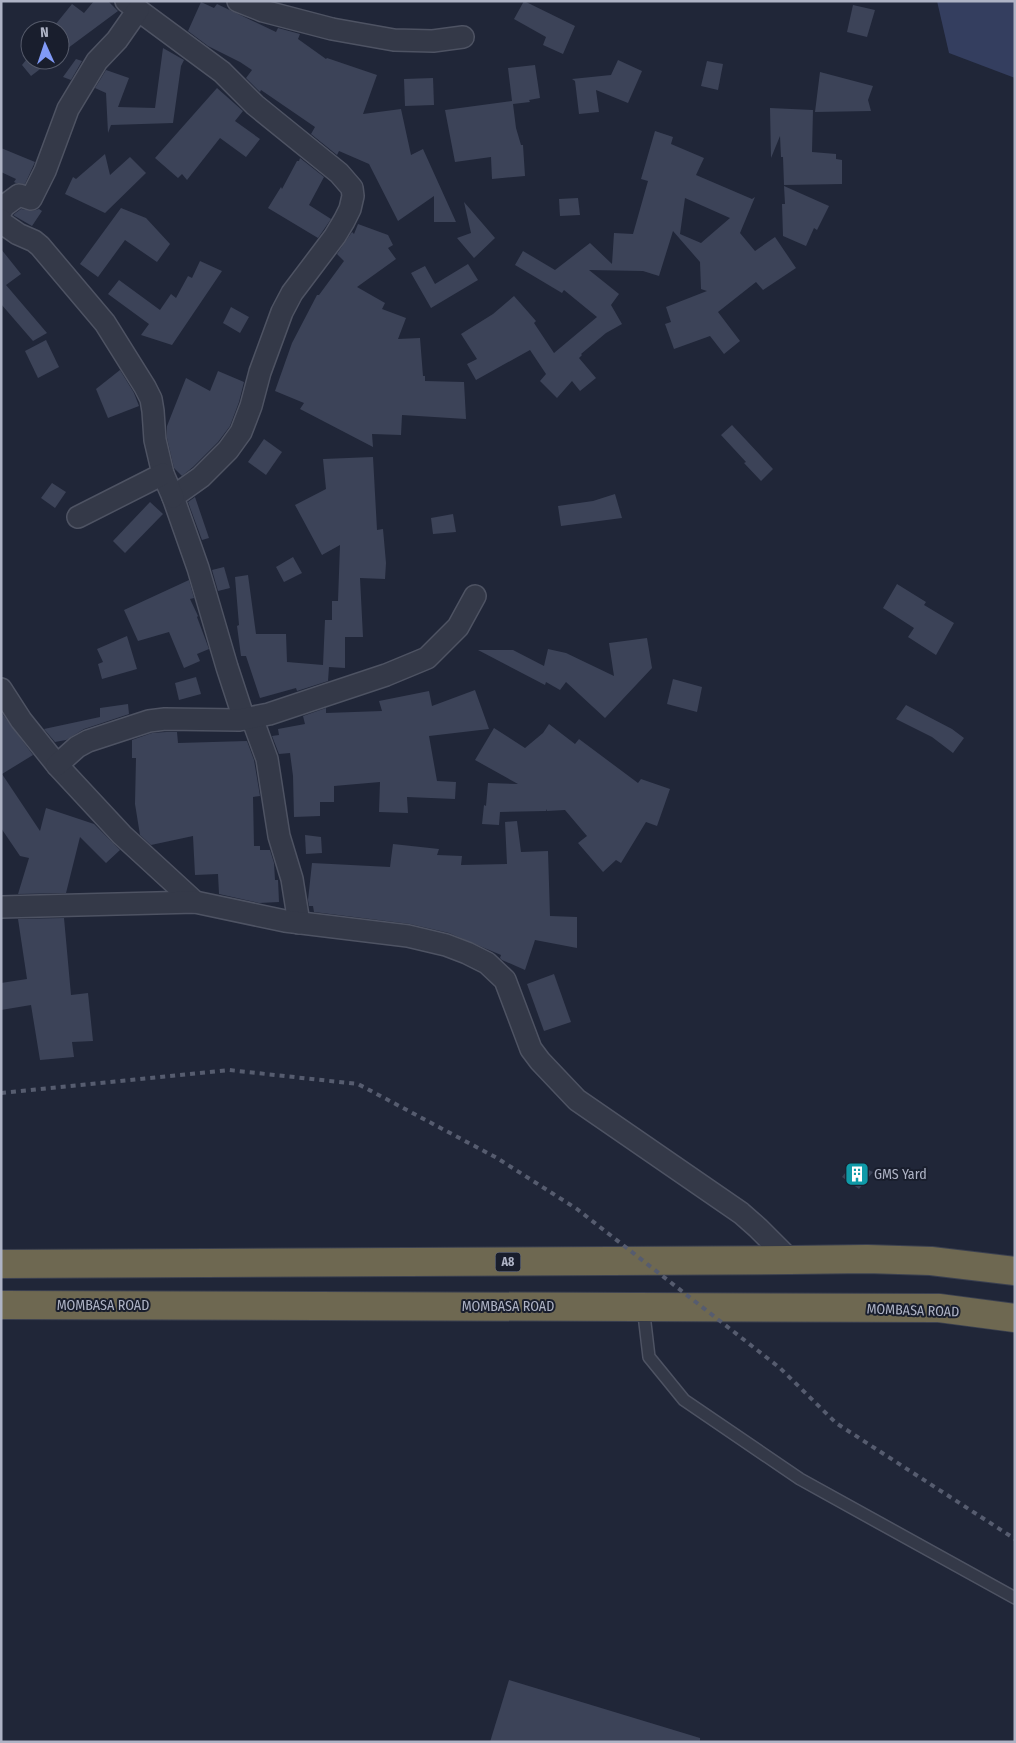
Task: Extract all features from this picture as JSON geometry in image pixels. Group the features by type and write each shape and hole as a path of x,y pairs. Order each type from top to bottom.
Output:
{"highway":[{"name":"A8","path":"1,1264 867,1259 931,1261 1015,1271"},
{"name":"MOMBASA ROAD","path":"1,1305 939,1308 1015,1318"}],"street":[{"path":"238,1 263,11 332,29 394,40 433,42 463,36"},
{"path":"1,211 4,206 19,196 30,199 45,171 68,109 97,61 117,40 132,6 222,72 255,106 348,181 352,188 353,196 350,209 335,236 301,280 282,312 260,372 252,406 241,432 228,450 201,477 173,497"},
{"path":"1,220 2,223 18,234 34,240 71,280 115,336 151,399 155,421 155,440 163,474 198,568 226,667 267,759 276,817 292,879 299,923"},
{"path":"78,517 163,474"},
{"path":"56,765 77,747 88,741 149,721 165,719 223,721 248,719 269,714 386,675 427,658 458,627 475,596"},
{"path":"5,701 56,765 122,834 195,902"},
{"path":"1,907 195,902 299,923 408,936 467,953 487,964 505,980 531,1049 576,1100 741,1213 790,1260"}],"lane":[{"path":"643,1306 649,1357 684,1400 800,1479 1015,1598"}],"water":[{"path":"937,1 1015,1 1015,78 949,53"}],"building":[{"path":"94,1 108,1 118,11 70,47 70,20 59,20 72,4 84,13"},
{"path":"524,1 575,26 563,54 543,45 546,37 514,19"},
{"path":"201,2 214,8 217,4 276,32 278,28 300,34 298,39 326,59 377,75 363,114 401,109 411,155 423,149 456,222 434,222 434,196 398,221 369,164 339,151 337,155 311,134 315,127 261,90 260,92 246,78 252,70 208,46 188,31"},
{"path":"853,5 875,10 867,37 847,32"},
{"path":"163,48 184,60 181,66 173,123 111,125 108,133 106,93 95,88 106,70 129,78 118,107 155,108"},
{"path":"76,59 82,61 71,80 63,77 70,70"},
{"path":"618,60 642,71 628,103 596,90 599,112 579,114 575,81 572,79 611,75"},
{"path":"707,61 723,64 718,90 701,86"},
{"path":"535,65 540,98 529,100 530,102 513,104 516,128 521,145 523,145 525,176 492,179 491,157 455,162 445,110 512,101 508,68"},
{"path":"26,70 39,70 31,76"},
{"path":"820,72 873,86 868,100 871,111 815,112"},
{"path":"433,78 434,105 405,106 404,79"},
{"path":"217,88 243,111 235,121 260,139 246,157 220,138 187,180 182,174 178,178 155,158"},
{"path":"770,108 813,110 812,152 836,154 836,159 842,160 842,184 784,185 780,136 771,158"},
{"path":"655,131 673,137 671,144 704,158 696,175 752,199 755,197 740,233 755,251 775,237 796,268 763,290 756,282 718,312 740,341 724,354 710,336 674,349 665,324 671,322 666,307 707,291 701,289 700,262 673,231 659,276 643,271 589,270 619,294 611,305 622,324 606,333 581,354 579,358 596,378 580,391 572,381 557,398 540,381 546,374 530,350 476,380 467,364 477,359 461,334 493,314 514,296 536,321 534,323 554,353 597,317 564,290 562,293 515,265 523,251 555,270 590,243 612,264 614,233 633,234 648,181 641,179","holes":["685,198 730,218 701,243 680,234"]},
{"path":"1,148 35,162 25,184 14,182 16,179 1,172"},
{"path":"105,154 110,175 130,157 146,173 105,213 65,194 73,177 76,179"},
{"path":"300,158 324,177 309,205 331,219 318,238 268,208 281,187 282,189"},
{"path":"784,186 829,206 817,230 814,228 806,246 783,236 782,204 785,204"},
{"path":"578,198 580,215 560,216 559,199"},
{"path":"464,202 495,238 474,258 457,238 471,233"},
{"path":"121,208 146,218 170,244 157,262 125,240 98,277 80,264"},
{"path":"21,209 32,211 39,209 42,211 32,226 13,215"},
{"path":"358,224 388,235 393,245 388,248 396,259 357,287 385,303 382,309 406,318 398,339 420,338 425,381 464,382 466,419 402,415 401,435 372,434 373,447 300,409 304,403 275,391 292,343 317,295 319,295 344,261 337,254 352,232 354,234"},
{"path":"1,249 21,274 6,285 47,333 33,341 1,304"},
{"path":"200,261 222,271 172,345 141,335 149,324 108,294 119,280 160,310 171,294 176,298 188,276 192,278"},
{"path":"468,264 478,280 431,308 411,273 425,266 435,284"},
{"path":"231,307 249,317 240,333 223,323"},
{"path":"46,340 59,367 38,378 25,351"},
{"path":"120,370 134,393 139,406 108,418 96,389"},
{"path":"218,371 244,382 239,402 230,426 218,442 182,476 174,468 167,438 167,426 186,378 210,391"},
{"path":"732,425 773,469 761,481 721,435"},
{"path":"264,439 282,452 266,475 248,462"},
{"path":"373,457 377,530 383,529 386,563 385,579 360,578 363,637 345,637 345,668 329,667 328,681 297,691 296,688 260,698 246,656 241,656 237,626 239,625 235,577 248,575 256,634 286,634 287,662 323,665 325,620 332,620 332,601 338,601 340,545 322,555 295,505 326,489 323,459"},
{"path":"52,483 66,492 55,508 41,498"},
{"path":"615,494 622,518 561,526 558,506 593,501"},
{"path":"195,497 209,538 202,540 188,502"},
{"path":"150,502 163,514 125,553 113,541"},
{"path":"453,514 456,532 433,534 431,518"},
{"path":"293,557 302,573 284,582 276,567"},
{"path":"224,567 230,588 218,591 212,570"},
{"path":"189,580 194,598 190,599 209,649 197,654 200,661 184,668 169,632 138,641 124,610"},
{"path":"897,584 926,602 924,605 954,623 936,655 908,637 914,628 883,608"},
{"path":"127,636 137,669 102,679 98,664 103,662 97,649"},
{"path":"647,638 652,668 605,718 566,682 560,690 546,682 545,685 478,650 513,650 544,666 548,649 566,653 614,676 609,643"},
{"path":"196,677 201,694 179,700 175,683"},
{"path":"673,679 702,687 697,712 667,704"},
{"path":"475,690 489,729 429,736 437,781 456,782 455,799 407,797 408,813 379,812 380,782 334,786 334,802 320,802 320,816 294,817 293,776 290,753 279,754 272,736 279,735 278,729 305,724 303,716 326,708 326,713 382,711 379,701 429,691 432,706"},
{"path":"128,704 129,714 84,729 66,740 55,742 44,729 100,717 100,708"},
{"path":"906,705 952,729 964,738 953,753 932,737 896,719"},
{"path":"1,712 33,755 2,774 40,831 46,808 94,824 120,850 106,863 80,837 66,893 18,894 29,858 20,856 1,828"},
{"path":"549,724 575,744 579,739 638,783 641,779 670,789 657,826 646,822 621,863 616,860 603,872 578,843 587,836 565,810 547,811 546,809 546,811 500,812 499,825 482,824 488,783 518,784 475,760 494,728 525,748 543,733"},
{"path":"177,732 178,743 247,741 254,760 260,796 253,797 254,846 260,846 260,850 270,850 274,863 275,880 278,880 279,902 259,903 219,894 218,874 195,875 193,836 151,845 140,835 135,804 136,758 132,758 132,740 152,733"},
{"path":"517,821 521,852 548,851 550,916 577,917 577,948 535,940 525,970 502,960 500,958 501,955 449,933 410,924 314,912 313,906 309,906 312,863 390,867 393,844 439,849 437,855 462,856 461,865 507,864 505,822"},
{"path":"305,835 321,837 322,853 306,854"},
{"path":"64,918 71,995 88,993 93,1041 72,1042 74,1057 40,1060 31,1005 1,1010 1,983 27,979 18,919"},
{"path":"554,974 571,1022 544,1031 527,984"},
{"name":"GMS Yard","path":"853,1163 873,1172 859,1189 842,1177"},
{"path":"509,1680 700,1738 700,1742 490,1742"}],"railway":[{"path":"1,1093 229,1070 358,1084 497,1158 577,1209 780,1368 836,1423 1015,1539"}],"place":[{"name":"GMS Yard","path":"857,1174"}]}
